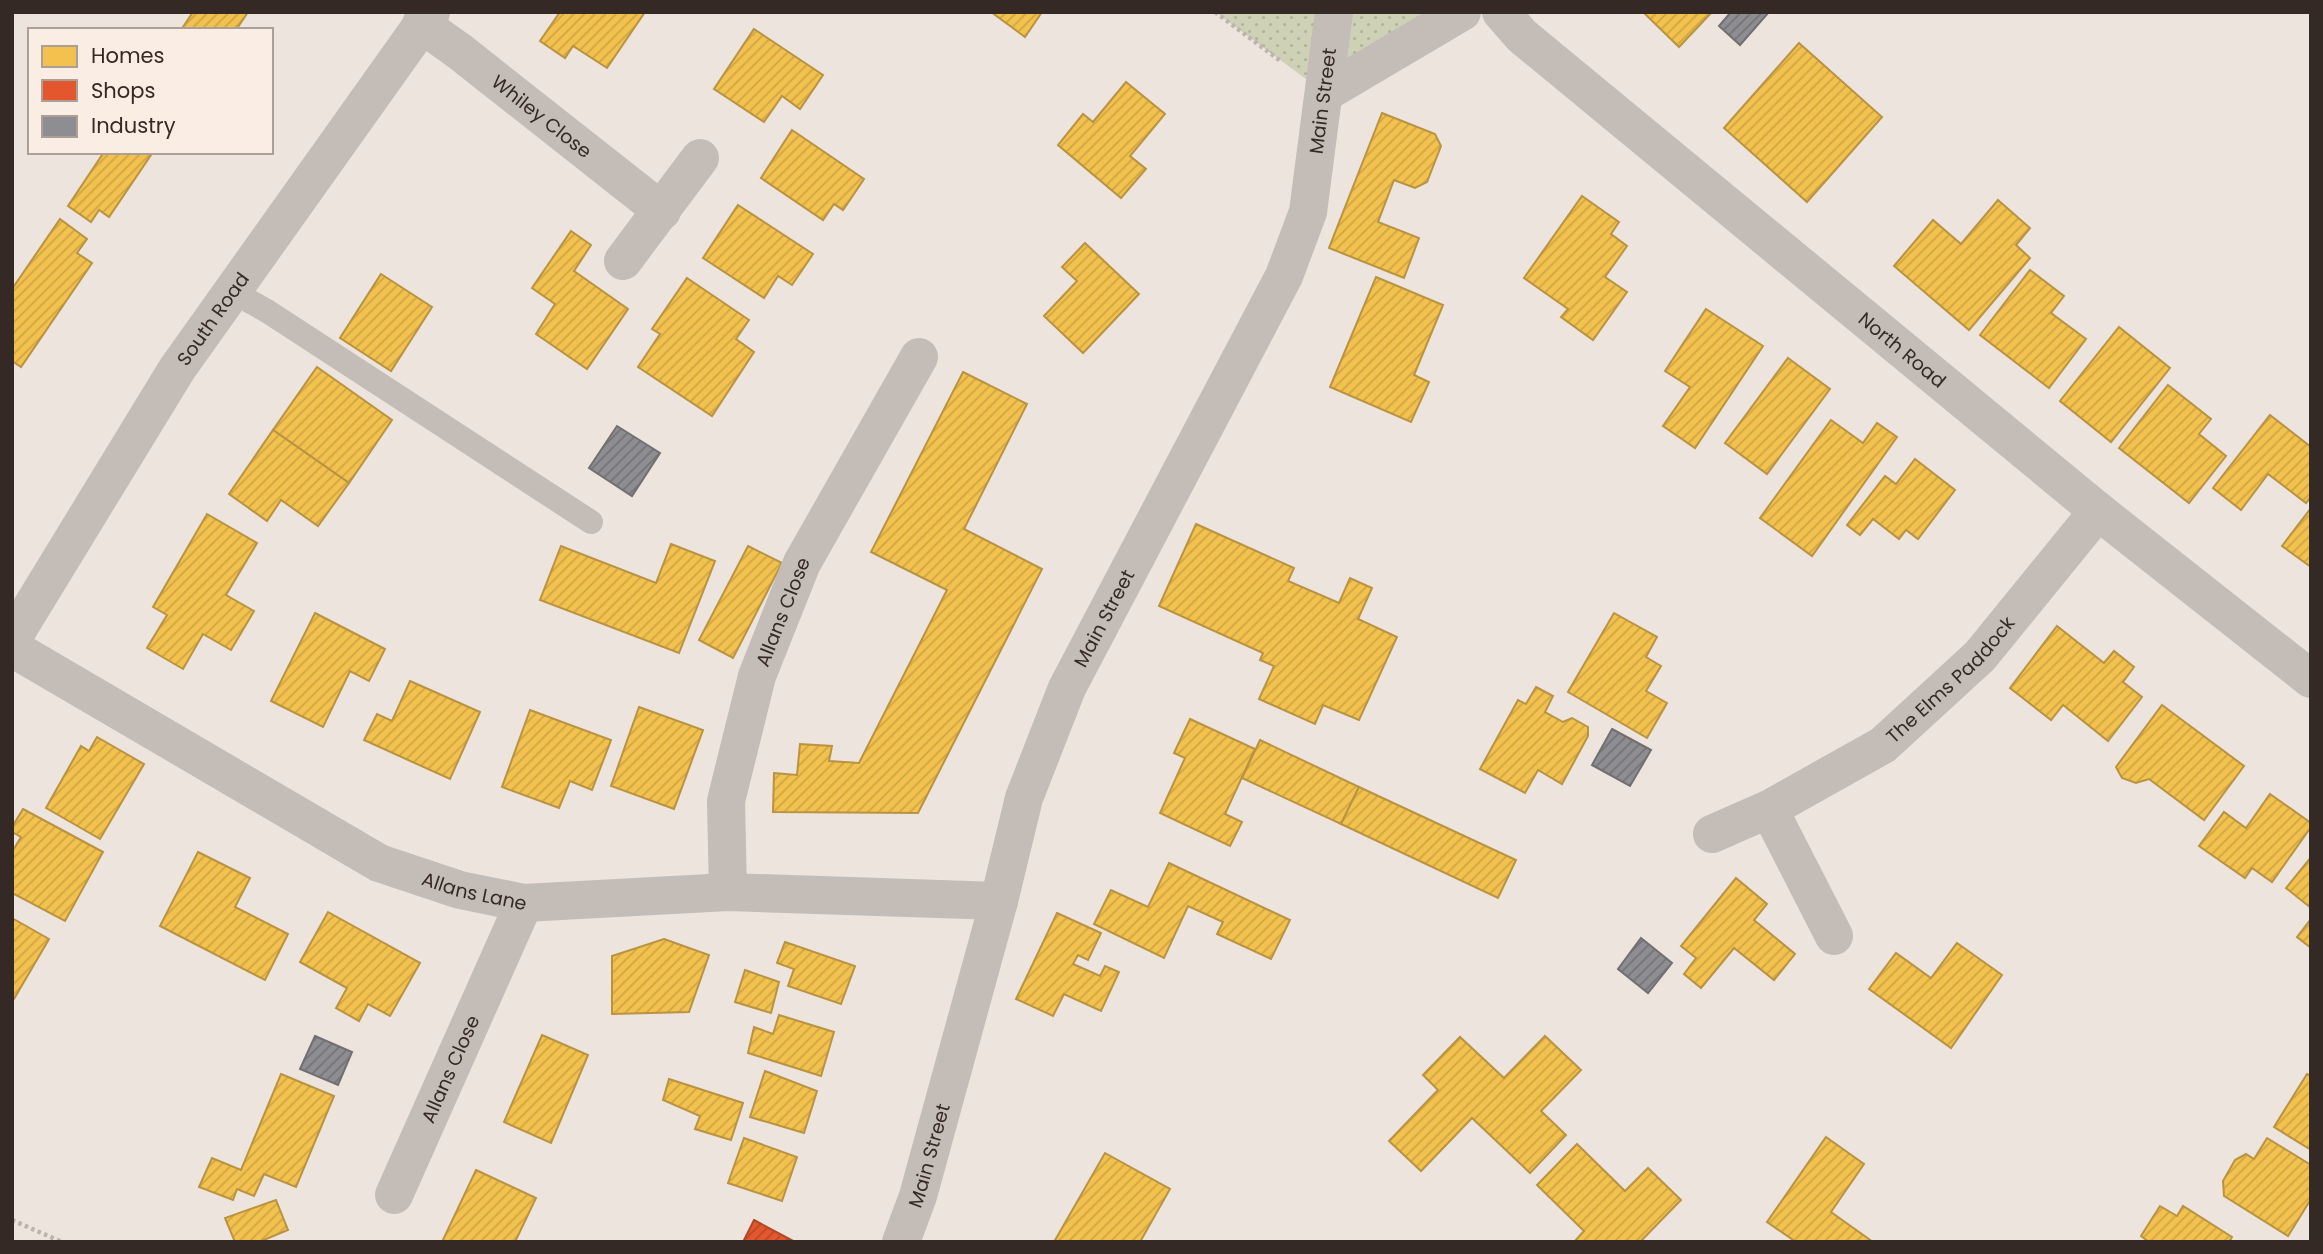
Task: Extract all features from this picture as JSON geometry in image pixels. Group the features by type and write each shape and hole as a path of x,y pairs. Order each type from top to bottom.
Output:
{"street":[{"name":"Main Street","path":"901,1242 918,1196 999,901 1024,798 1067,688 1284,276 1308,212 1335,12"},
{"path":"1325,93 1462,12"},
{"name":"North Road","path":"1501,12 1541,53 2098,511 2311,679"},
{"name":"Whiley Close","path":"426,18 460,51 662,211"},
{"name":"South Road","path":"12,639 177,369 426,18"},
{"path":"623,261 700,158"},
{"name":"Allans Close","path":"728,892 726,801 757,676 802,562 919,357"},
{"name":"The Elms Paddock","path":"1712,834 1769,809 1883,745 1980,656 2098,511"},
{"name":"Allans Lane","path":"12,648 379,863 460,890 524,903 728,892 999,901"},
{"path":"1769,809 1834,936"},
{"name":"Allans Close","path":"394,1195 524,903"}],"lane":[{"path":"233,292 267,311 591,522"}],"path":[{"path":"1215,12 1325,93"},
{"path":"12,1220 62,1242"}],"green space":[{"path":"1215,12 1462,12 1325,93"}],"building: Homes":[{"path":"193,12 248,12 237,28 182,28"},
{"path":"560,12 645,12 607,68 573,46 565,58 540,41"},
{"path":"991,12 1042,12 1025,37"},
{"path":"1643,12 1712,12 1679,47"},
{"path":"754,29 823,75 800,109 782,96 764,122 714,89"},
{"path":"1799,43 1882,117 1807,202 1724,128"},
{"path":"1126,82 1165,114 1130,156 1146,169 1121,198 1058,145 1083,114 1093,122"},
{"path":"1382,113 1435,134 1441,146 1427,182 1415,188 1394,180 1378,222 1419,238 1404,278 1329,248"},
{"path":"792,130 864,179 843,210 834,204 823,220 761,178"},
{"path":"103,154 152,154 109,217 99,210 91,222 68,206"},
{"path":"1582,196 1619,222 1611,234 1627,246 1605,277 1627,292 1593,340 1561,317 1568,309 1524,278"},
{"path":"1998,200 2030,228 2016,245 2030,258 1969,330 1894,266 1933,220 1961,244"},
{"path":"738,205 813,254 792,285 778,276 764,298 703,258"},
{"path":"60,219 87,239 77,253 92,263 21,367 12,361 12,289"},
{"path":"571,231 591,245 574,271 628,309 587,369 536,334 555,304 532,288"},
{"path":"1085,243 1139,294 1083,353 1044,316 1077,281 1062,267"},
{"path":"2030,270 2064,296 2051,313 2086,339 2049,388 1980,335"},
{"path":"381,274 432,307 391,371 340,338"},
{"path":"1376,277 1443,305 1414,375 1429,382 1411,422 1330,387"},
{"path":"687,278 749,320 736,339 754,352 712,416 638,367 660,334 652,329"},
{"path":"1706,309 1763,346 1695,448 1663,426 1690,387 1665,371"},
{"path":"2119,327 2170,368 2111,442 2060,401"},
{"path":"1788,358 1830,389 1767,474 1725,443"},
{"path":"317,367 392,420 349,483 273,430"},
{"path":"963,372 1027,404 964,529 1042,569 918,813 773,812 774,773 797,775 800,744 832,746 829,761 859,763 947,590 871,552"},
{"path":"2168,385 2211,419 2199,434 2226,456 2189,503 2119,448"},
{"path":"2270,415 2311,447 2311,497 2306,503 2268,474 2241,510 2213,488"},
{"path":"1831,420 1863,443 1877,423 1897,437 1812,556 1760,518"},
{"path":"273,430 349,483 318,526 281,500 267,521 229,494"},
{"path":"1915,459 1955,490 1918,539 1906,530 1899,539 1873,519 1860,535 1847,525 1885,476 1896,484"},
{"path":"2311,508 2311,567 2282,546"},
{"path":"207,514 257,543 226,595 254,611 231,650 203,634 183,669 147,648 167,615 153,607"},
{"path":"1196,524 1294,568 1288,581 1339,603 1350,578 1372,588 1358,619 1397,637 1359,720 1323,705 1315,724 1259,699 1274,666 1260,660 1263,653 1159,606"},
{"path":"671,544 715,561 679,653 540,600 561,546 656,583"},
{"path":"748,546 782,563 733,658 699,640"},
{"path":"315,613 385,649 369,681 350,671 323,727 271,701"},
{"path":"1614,613 1657,637 1646,657 1661,666 1646,691 1667,703 1647,738 1568,692"},
{"path":"2057,626 2104,663 2114,651 2134,667 2123,682 2142,697 2108,741 2063,705 2051,720 2010,688"},
{"path":"410,681 480,712 450,779 364,740 377,714 392,721"},
{"path":"1536,687 1553,696 1545,712 1563,722 1572,718 1588,727 1588,736 1562,784 1538,770 1525,793 1480,769 1518,700 1526,704"},
{"path":"2162,705 2244,766 2204,820 2149,779 2136,783 2122,778 2116,767"},
{"path":"639,707 703,730 674,809 611,786"},
{"path":"530,710 611,740 592,790 570,781 559,808 502,787"},
{"path":"1190,719 1255,749 1225,814 1242,822 1230,846 1160,813 1185,758 1174,753"},
{"path":"97,737 144,764 100,839 46,808 81,746 89,751"},
{"path":"1260,740 1359,787 1341,824 1242,778"},
{"path":"1359,787 1516,860 1498,898 1341,824"},
{"path":"2270,794 2311,823 2311,827 2272,882 2252,868 2245,878 2199,846 2224,812 2246,828"},
{"path":"23,809 103,852 65,921 12,893 12,852 21,837 12,832 12,827"},
{"path":"198,852 250,878 235,907 288,934 265,980 160,926"},
{"path":"2311,857 2311,908 2286,888"},
{"path":"1169,863 1290,920 1271,959 1217,934 1223,922 1188,906 1164,958 1094,924 1111,890 1148,907"},
{"path":"1736,878 1767,904 1754,920 1795,954 1774,980 1734,948 1701,988 1684,974 1696,958 1681,946"},
{"path":"328,912 420,963 390,1016 368,1004 359,1021 336,1008 347,988 300,962"},
{"path":"1057,913 1101,933 1088,960 1078,955 1073,964 1100,976 1105,966 1119,972 1101,1011 1064,994 1053,1016 1016,999"},
{"path":"12,918 49,939 14,999 12,998"},
{"path":"2311,919 2311,948 2297,937"},
{"path":"664,939 709,955 689,1012 612,1014 612,956"},
{"path":"785,942 855,966 841,1004 788,986 794,969 777,963"},
{"path":"1957,943 2002,975 1951,1048 1869,989 1896,953 1931,978"},
{"path":"745,970 779,982 771,1013 735,1002"},
{"path":"779,1015 834,1032 821,1076 748,1053 754,1027 773,1034"},
{"path":"542,1035 588,1055 551,1143 504,1122"},
{"path":"1545,1036 1581,1070 1541,1111 1566,1135 1530,1173 1472,1118 1421,1171 1389,1141 1438,1090 1423,1075 1460,1037 1504,1078"},
{"path":"765,1071 817,1091 804,1133 750,1117"},
{"path":"281,1074 334,1096 296,1187 264,1174 254,1196 237,1189 233,1200 199,1187 212,1158 241,1170"},
{"path":"2307,1074 2311,1076 2311,1150 2274,1127"},
{"path":"669,1079 743,1103 731,1140 695,1129 700,1116 663,1100"},
{"path":"1826,1137 1864,1164 1831,1212 1873,1242 1796,1242 1767,1222"},
{"path":"744,1138 797,1157 782,1201 728,1183"},
{"path":"2267,1138 2311,1165 2311,1199 2288,1236 2224,1196 2223,1181 2235,1160 2246,1154 2254,1159"},
{"path":"1577,1144 1625,1191 1648,1168 1681,1200 1640,1242 1574,1242 1584,1231 1537,1185"},
{"path":"1105,1153 1170,1189 1140,1242 1054,1242"},
{"path":"476,1170 536,1198 515,1242 442,1242"},
{"path":"276,1200 288,1230 259,1242 235,1242 225,1218"},
{"path":"2160,1206 2177,1216 2183,1206 2232,1237 2229,1242 2149,1242 2141,1236"}],"building: Shops":[{"path":"754,1220 795,1242 743,1242"}],"building: Industry":[{"path":"1731,12 1769,12 1740,45 1719,26"},
{"path":"617,426 660,453 632,496 589,468"},
{"path":"1612,729 1651,750 1630,786 1592,765"},
{"path":"1641,938 1672,963 1648,993 1618,969"},
{"path":"315,1036 352,1052 338,1085 300,1069"}]}
